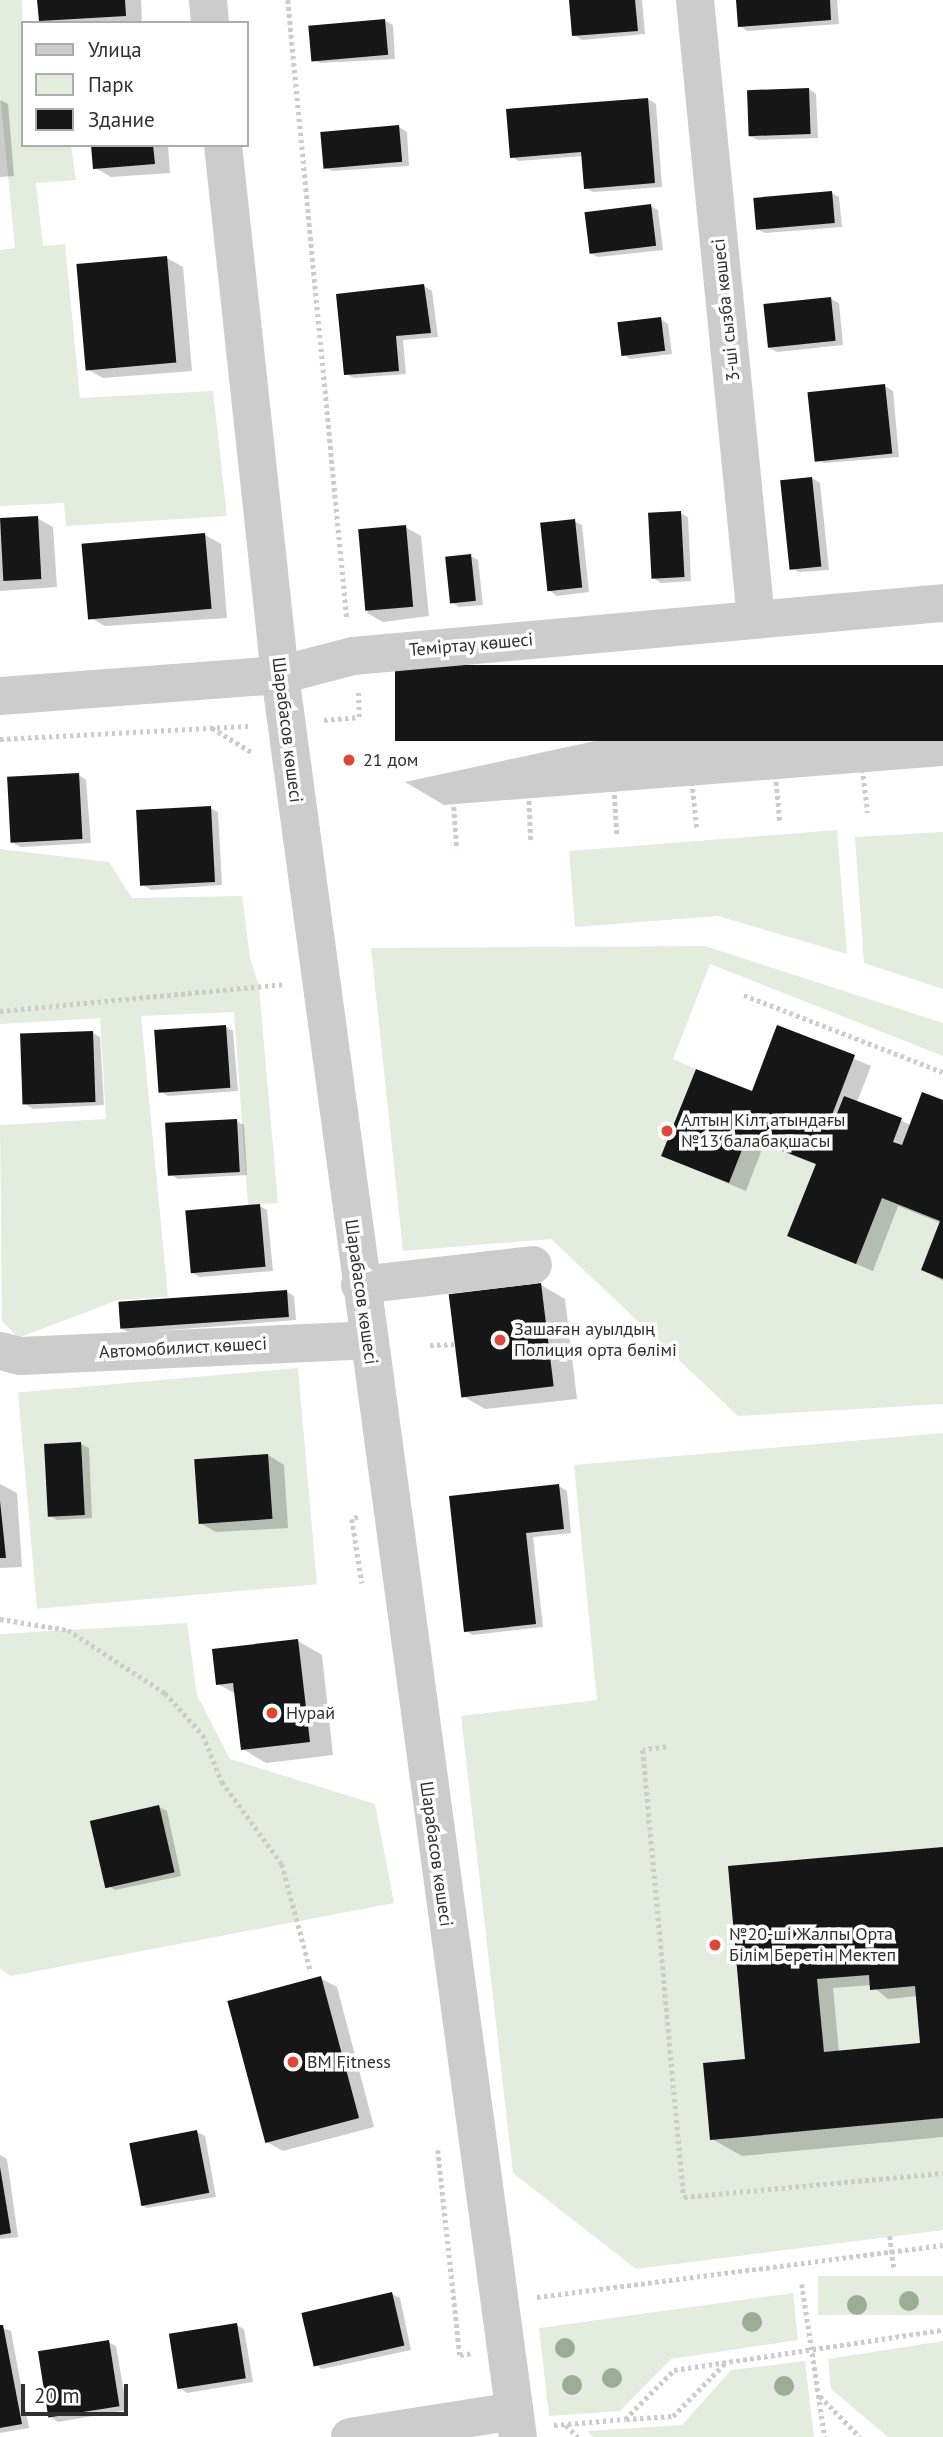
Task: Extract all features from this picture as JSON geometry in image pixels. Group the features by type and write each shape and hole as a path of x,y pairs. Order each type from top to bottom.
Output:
{"street":[{"path":"208,0 210,21"},
{"name":"3-ші сызба көшесі","path":"695,0 757,619"},
{"name":"Шарабасов көшесі","path":"223,147 280,675 360,1285 527,2424"},
{"name":"Теміртау көшесі","path":"0,696 280,675 353,656 943,603"},
{"path":"360,1285 533,1265"},
{"name":"Автомобилист көшесі","path":"0,1351 20,1356 368,1340"},
{"path":"350,2437 527,2424"}],"path":[{"path":"288,0 341,592 349,628"},
{"path":"0,739 254,726"},
{"path":"860,748 868,813"},
{"path":"774,754 780,821"},
{"path":"690,761 697,828"},
{"path":"613,766 617,835"},
{"path":"528,773 531,843"},
{"path":"452,779 457,849"},
{"path":"0,1010 288,984 321,991"},
{"path":"744,995 943,1072"},
{"path":"430,1345 454,1343"},
{"path":"0,1619 68,1630 165,1693 203,1735 222,1782 282,1864 310,1969"},
{"path":"666,1747 643,1750 684,2197 943,2173"},
{"path":"890,2236 894,2271"},
{"path":"530,2298 943,2245"},
{"path":"802,2284 825,2437"},
{"path":"625,2419 674,2370 943,2330"},
{"path":"527,2424 565,2425 673,2416 725,2362"},
{"path":"819,2396 860,2437"},
{"path":"565,2425 578,2437"}],"green space":[{"path":"0,0 22,0 21,147 71,147 76,180 36,183 43,246 65,244 80,398 213,391 227,516 66,526 64,503 0,506 0,250 15,248 0,93"},
{"path":"837,830 847,954 718,916 575,927 569,851"},
{"path":"943,832 943,989 864,963 855,837"},
{"path":"0,849 109,862 132,898 242,896 250,958 259,987 278,1203 248,1205 234,1012 141,1016 168,1297 118,1300 18,1338 2,1321 0,1125 106,1119 100,1018 0,1024"},
{"name":"Алтын Кілт атындағы №13 балабақшасы","path":"705,946 943,1023 943,1056 710,964 673,1059 696,1069 661,1156 729,1183 747,1137 816,1164 787,1236 856,1263 882,1198 940,1221 921,1270 943,1279 943,1404 738,1416 551,1239 403,1251 371,948"},
{"path":"298,1368 317,1584 37,1609 18,1392"},
{"name":"№20-ші Жалпы Орта Білім Беретін Мектеп","path":"943,1433 943,2230 636,2269 513,2173 461,1716 597,1700 574,1465"},
{"path":"187,1623 197,1695 230,1759 375,1804 394,1903 11,1976 0,1969 0,1634"},
{"path":"818,2276 943,2276 943,2315 818,2315"},
{"path":"793,2293 798,2340 671,2359 620,2411 549,2416 539,2328"},
{"path":"943,2341 943,2437 888,2437 831,2389 828,2359"},
{"path":"805,2361 814,2437 593,2437 587,2431 682,2425 731,2370"}],"building":[{"path":"37,0 125,0 126,16 39,21"},
{"path":"569,0 635,0 638,31 572,36"},
{"path":"736,0 830,0 831,20 738,27"},
{"path":"385,19 388,55 311,62 308,26"},
{"path":"809,88 811,134 749,136 747,90"},
{"path":"648,98 655,183 584,189 581,152 510,158 506,109"},
{"path":"399,125 402,162 324,169 320,132"},
{"path":"91,147 153,147 155,164 93,169"},
{"path":"832,191 835,223 756,230 753,198"},
{"path":"651,204 656,246 590,254 584,212"},
{"path":"167,256 176,363 86,371 76,264"},
{"path":"424,284 431,333 396,336 399,371 344,375 336,294"},
{"path":"831,297 836,341 768,348 763,304"},
{"path":"661,317 665,351 621,356 617,322"},
{"path":"885,384 892,454 815,462 807,392"},
{"path":"812,477 821,567 790,570 780,480"},
{"path":"681,511 684,577 651,579 648,513"},
{"path":"38,516 41,579 3,581 0,518"},
{"path":"575,519 582,588 547,591 540,523"},
{"path":"406,525 413,607 365,611 358,529"},
{"path":"205,533 212,609 88,620 81,544"},
{"path":"471,554 476,601 450,603 445,557"},
{"path":"395,665 943,665 943,741 395,741"},
{"path":"79,773 82,839 11,843 7,777"},
{"path":"211,806 215,882 140,886 136,810"},
{"path":"226,1025 230,1088 159,1093 154,1030"},
{"path":"777,1025 855,1055 832,1115 836,1116 844,1096 902,1118 893,1142 902,1145 922,1092 943,1100 943,1279 921,1270 940,1221 882,1198 856,1264 787,1236 816,1164 747,1137 729,1183 661,1156 696,1069 752,1091"},
{"path":"93,1031 95,1102 23,1105 20,1034"},
{"path":"237,1119 240,1172 168,1176 165,1123"},
{"path":"260,1204 265,1267 191,1273 185,1211"},
{"path":"541,1283 554,1386 461,1398 449,1294"},
{"path":"287,1290 289,1317 120,1329 118,1302"},
{"path":"81,1442 85,1515 48,1517 44,1444"},
{"path":"268,1454 273,1519 199,1524 194,1459"},
{"path":"559,1484 564,1529 526,1533 536,1624 464,1632 449,1496"},
{"path":"0,1501 6,1558 0,1558"},
{"name":"Нурай","path":"298,1639 310,1742 241,1750 233,1683 216,1685 212,1649"},
{"path":"159,1805 175,1872 105,1888 90,1821"},
{"path":"943,1847 943,2118 710,2140 703,2063 745,2059 728,1866","holes":["869,1975 870,1990 915,1986 920,2043 824,2052 817,1979"]},
{"path":"321,1976 359,2118 265,2143 227,2001"},
{"path":"197,2130 209,2193 141,2206 129,2143"},
{"path":"0,2167 11,2233 0,2235"},
{"path":"392,2292 404,2346 314,2367 301,2313"},
{"path":"237,2323 246,2378 178,2389 169,2334"},
{"path":"0,2325 3,2325 22,2424 0,2428"},
{"path":"109,2340 119,2406 48,2417 38,2351"}],"place":[{"name":"21 дом","path":"349,760"},
{"name":"Алтын Кілт атындағы №13 балабақшасы","path":"667,1131"},
{"name":"Зашаған ауылдың Полиция орта бөлімі","path":"500,1340"},
{"name":"Нурай","path":"272,1713"},
{"name":"№20-ші Жалпы Орта Білім Беретін Мектеп","path":"715,1945"},
{"name":"BM Fitness","path":"293,2062"}]}
